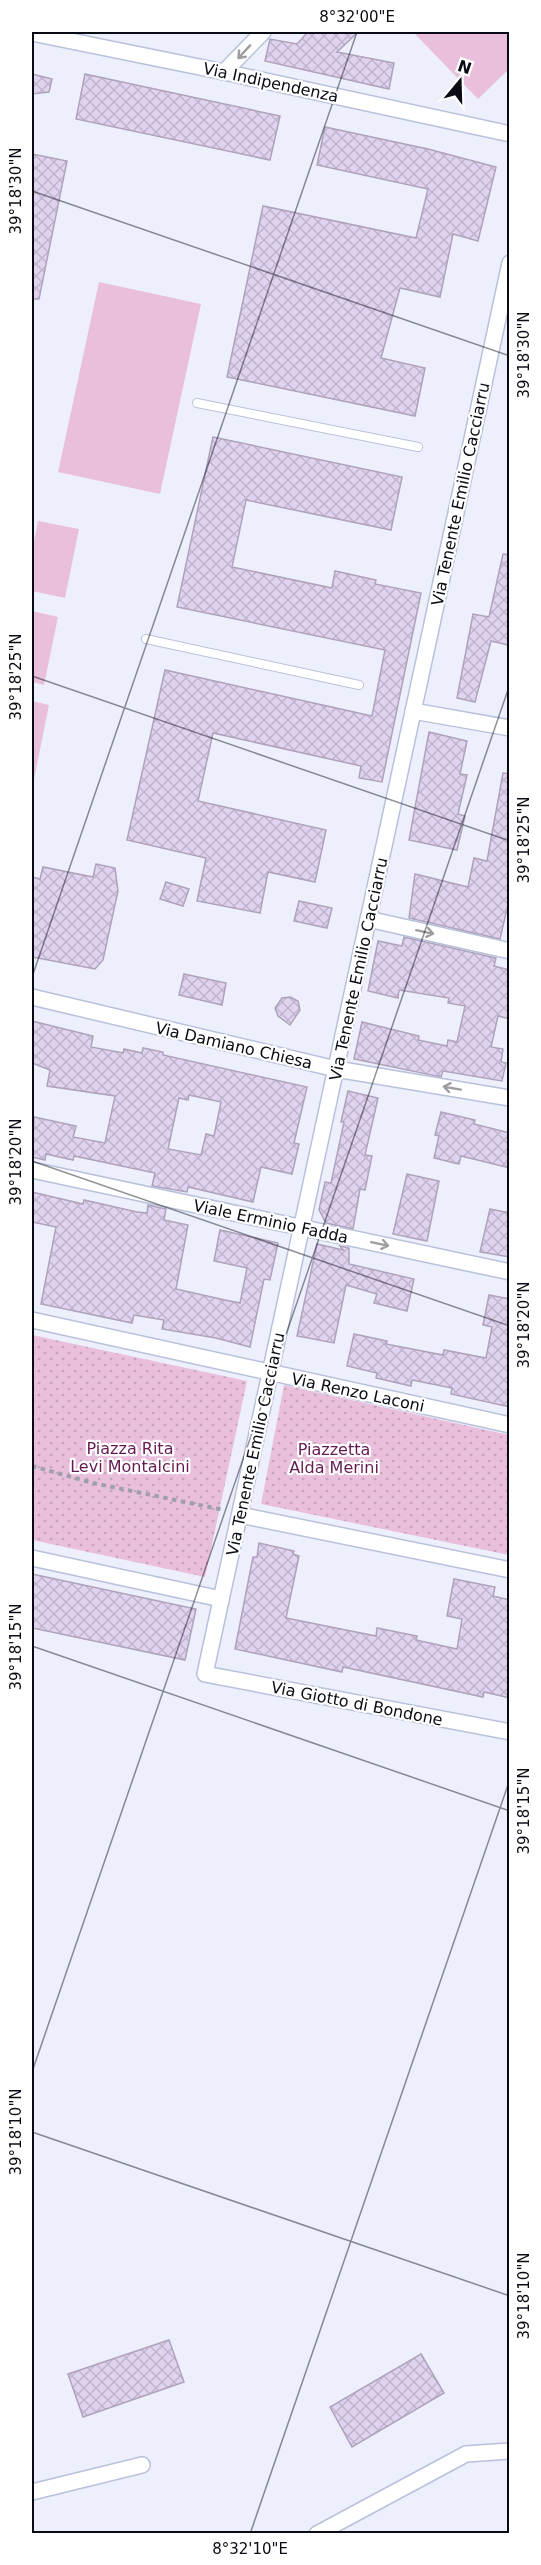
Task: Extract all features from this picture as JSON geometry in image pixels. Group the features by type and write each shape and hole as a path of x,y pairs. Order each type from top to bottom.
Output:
{"street":[{"path":"224,72 263,32"},
{"name":"Via Indipendenza","path":"32,33 510,134"},
{"name":"Via Tenente Emilio Cacciarru","path":"205,1674 510,263"},
{"path":"413,711 510,728"},
{"path":"368,919 510,951"},
{"name":"Via Damiano Chiesa","path":"32,998 336,1069 510,1098"},
{"name":"Viale Erminio Fadda","path":"32,1170 510,1272"},
{"name":"Via Renzo Laconi","path":"32,1320 510,1425"},
{"path":"240,1515 510,1570"},
{"path":"32,1558 221,1599"},
{"name":"Via Giotto di Bondone","path":"205,1674 510,1732"},
{"path":"317,2534 466,2454 510,2451"},
{"path":"32,2492 142,2465"}],"lane":[{"path":"197,403 418,447"},
{"path":"146,639 358,685"}],"path":[{"path":"32,1466 93,1483 209,1505 240,1515"}],"green space":[{"path":"413,32 509,32 509,69 478,99"},
{"path":"99,282 201,304 160,494 58,472"},
{"path":"38,521 79,529 65,598 32,591 32,552"},
{"path":"32,611 58,617 44,685 32,682"},
{"path":"32,701 49,705 32,789"},
{"name":"Piazza Rita Levi Montalcini","path":"32,1335 247,1381 205,1577 32,1540"},
{"name":"Piazzetta Alda Merini","path":"284,1385 509,1435 509,1555 261,1504"}],"building":[{"path":"308,32 358,32 337,52 394,63 389,89 265,61 270,39 297,44"},
{"path":"32,74 52,79 49,92 32,94"},
{"path":"85,74 280,116 270,160 76,119"},
{"path":"325,127 428,149 496,167 478,241 453,234 440,297 400,288 381,358 425,368 415,416 227,377 263,206 416,238 428,189 317,165"},
{"path":"32,154 67,161 39,299 32,299"},
{"path":"213,437 402,477 391,530 246,500 232,567 332,588 335,571 376,580 375,584 421,593 382,782 359,778 361,766 213,733 198,801 326,830 315,882 268,872 260,913 197,901 206,858 127,840 165,670 372,716 385,650 177,607"},
{"path":"503,554 510,555 508,645 491,641 475,702 457,698 473,614 489,617"},
{"path":"429,732 467,741 460,774 467,775 458,814 465,816 457,850 409,840"},
{"path":"503,773 510,774 510,896 500,939 409,918 415,874 468,887 474,858 487,861"},
{"path":"96,864 115,868 118,891 103,960 95,969 32,957 32,877 40,879 43,867 93,877"},
{"path":"166,882 189,889 183,906 160,899"},
{"path":"299,901 332,908 327,928 294,921"},
{"path":"404,937 496,958 494,966 510,970 510,1019 498,1016 491,1047 503,1049 501,1062 506,1063 502,1081 443,1071 441,1077 354,1059 362,1022 419,1036 418,1040 447,1046 448,1040 457,1042 465,1006 448,1003 449,998 399,990 398,998 368,991 378,941 402,946"},
{"path":"184,974 226,983 222,1005 179,995"},
{"path":"290,997 298,1001 300,1010 290,1025 278,1016 275,1008 282,998"},
{"path":"32,1021 93,1036 91,1047 123,1053 124,1049 142,1053 143,1048 163,1052 163,1055 307,1087 294,1143 299,1144 292,1174 261,1167 253,1202 188,1187 187,1192 152,1186 155,1173 74,1156 73,1160 46,1154 45,1160 32,1157 34,1117 76,1126 73,1137 105,1143 115,1096 47,1086 50,1070 32,1063","holes":["189,1095 221,1102 214,1136 206,1134 201,1155 168,1149 179,1098 188,1100"]},
{"path":"348,1091 378,1098 365,1155 372,1156 365,1190 360,1189 353,1229 326,1223 319,1210 325,1182 331,1183"},
{"path":"441,1112 475,1120 474,1124 510,1133 510,1168 461,1156 459,1164 434,1158 439,1136 435,1135"},
{"path":"407,1174 439,1181 427,1241 393,1234"},
{"path":"32,1192 83,1204 84,1200 137,1212 147,1213 148,1205 166,1209 164,1220 188,1225 176,1289 225,1300 240,1303 247,1268 214,1261 220,1230 278,1243 270,1280 264,1279 250,1347 216,1338 162,1329 164,1320 134,1315 132,1323 41,1304 56,1227 32,1222"},
{"path":"490,1209 510,1213 510,1257 480,1252"},
{"path":"317,1244 343,1250 340,1246 349,1248 349,1264 414,1279 407,1311 374,1303 377,1294 346,1285 334,1343 297,1336"},
{"path":"489,1295 510,1299 510,1407 451,1394 452,1388 412,1380 411,1386 376,1378 377,1373 347,1366 354,1334 387,1341 386,1344 443,1355 444,1350 486,1358 492,1327 483,1325"},
{"path":"259,1543 294,1551 293,1554 299,1556 286,1618 376,1636 377,1628 417,1636 416,1640 457,1649 462,1619 447,1616 454,1579 495,1587 493,1596 510,1600 510,1698 484,1692 483,1697 343,1667 342,1672 235,1649 253,1557 257,1557"},
{"path":"32,1574 196,1609 185,1660 32,1628"},
{"path":"169,2340 184,2382 83,2417 68,2374"},
{"path":"421,2354 444,2393 352,2447 330,2407"}]}
